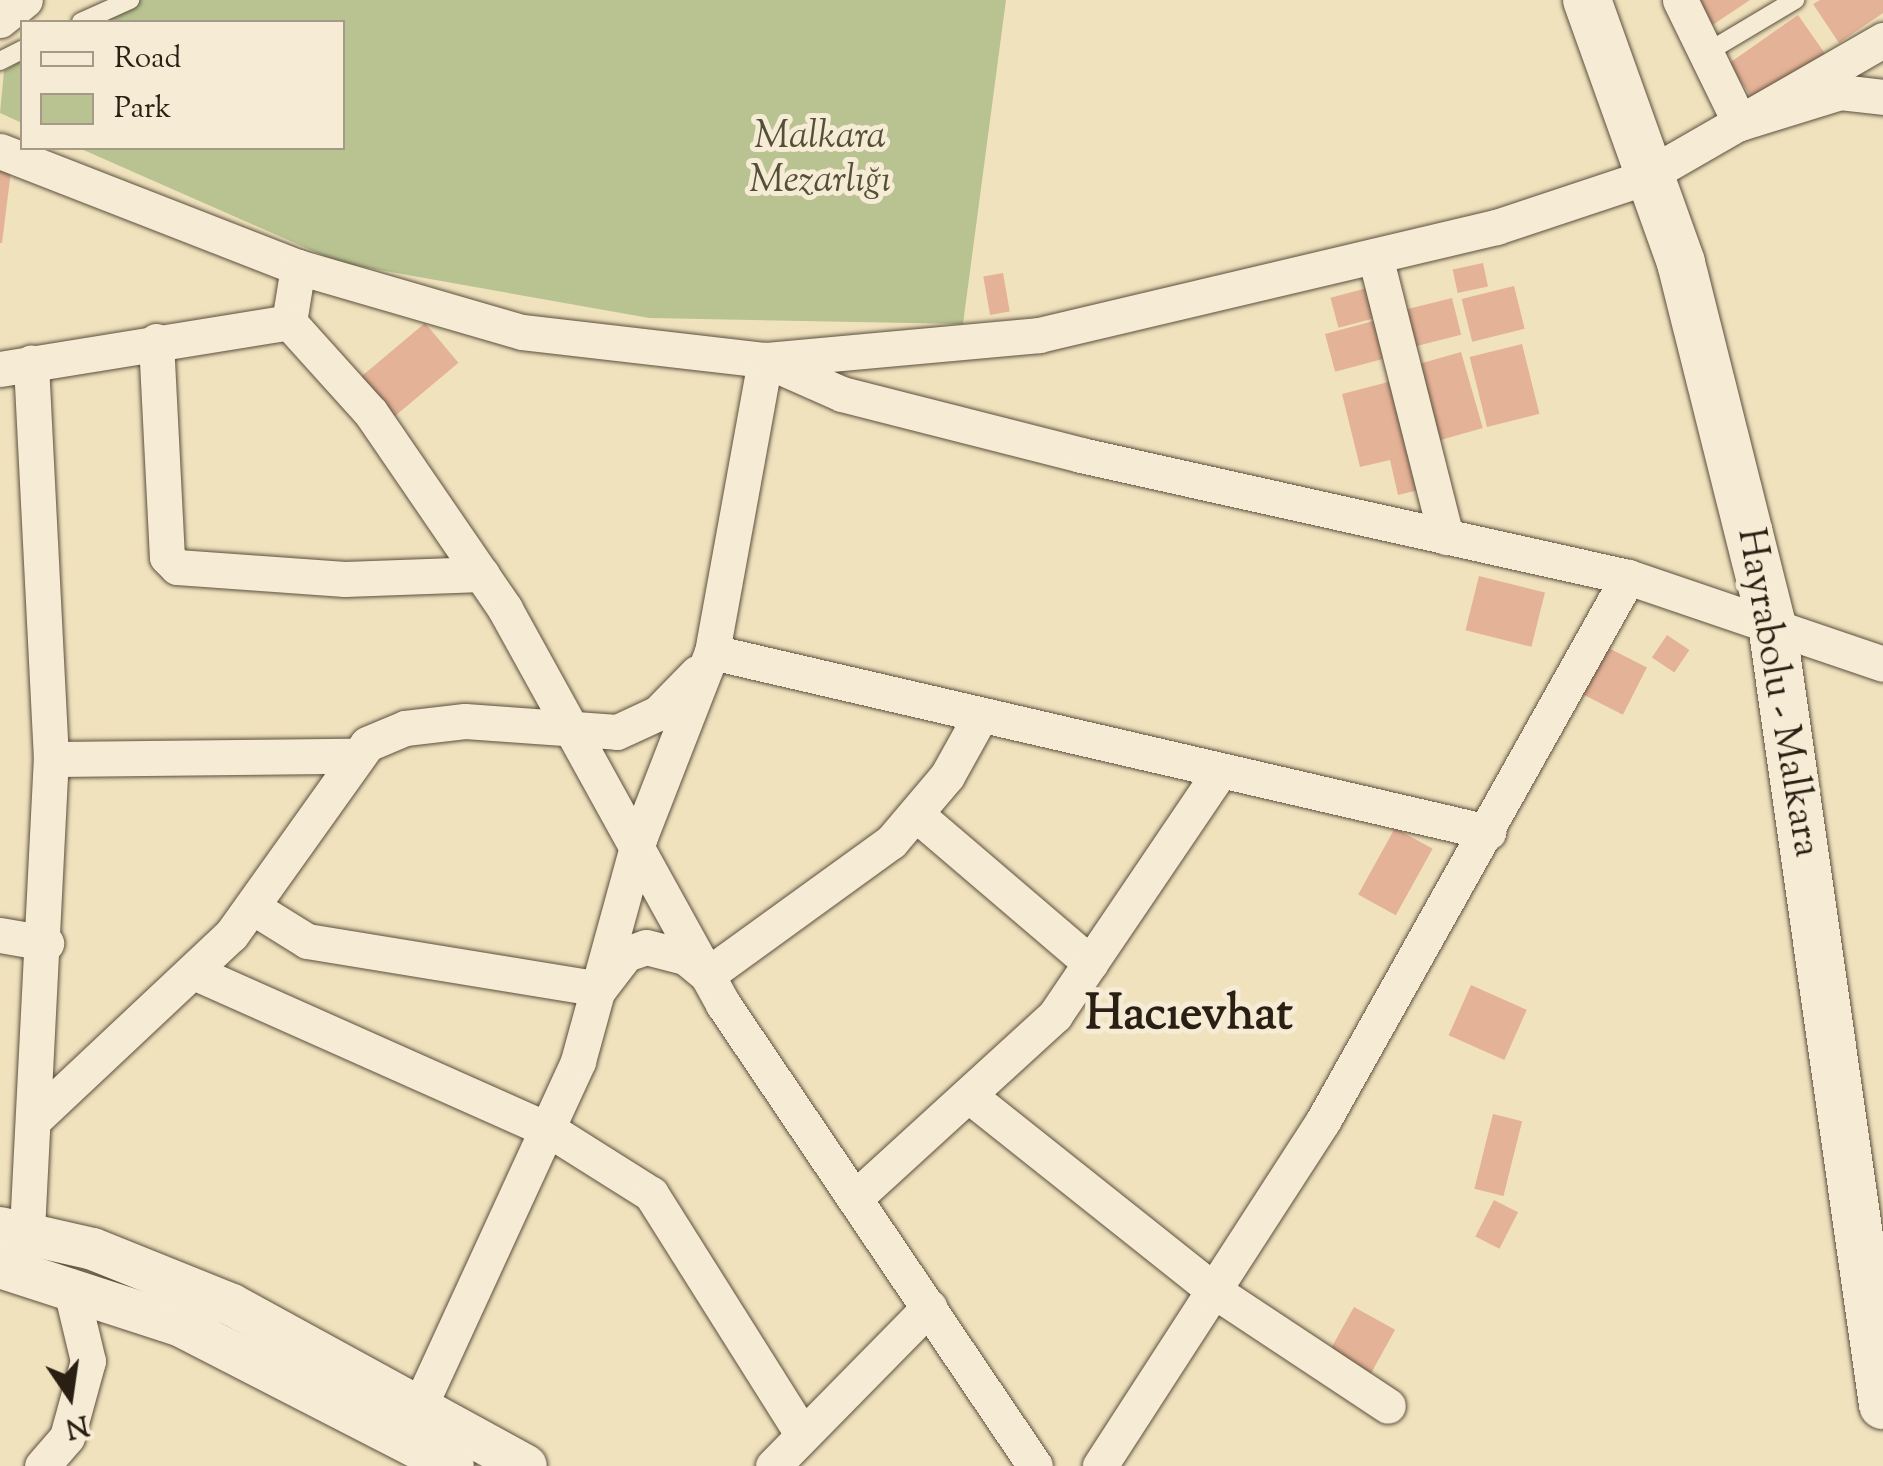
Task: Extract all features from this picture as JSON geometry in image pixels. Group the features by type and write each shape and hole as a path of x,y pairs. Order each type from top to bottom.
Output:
{"main road":[{"name":"Hayrabolu - Malkara","path":"1587,0 1644,178 1681,264 1772,626 1883,1405"}],"street":[{"path":"0,20 25,0"},
{"path":"1680,0 1740,123"},
{"path":"0,150 298,268 522,332 766,360 1038,335 1375,256 1644,178 1883,40"},
{"path":"1740,123 1840,92 1883,97"},
{"path":"1375,256 1446,537"},
{"path":"289,322 298,268"},
{"path":"289,322 16,367 51,759 38,1116 14,1229 232,1305 420,1402 526,1466"},
{"path":"289,322 371,413 482,574 578,726 707,975 1035,1466"},
{"path":"156,341 167,557 177,567 344,578 482,574"},
{"path":"766,360 842,394 1446,537 1628,576 1883,664"},
{"path":"420,1402 551,1131 599,989 639,839 712,652 766,360"},
{"path":"1100,1466 1216,1292 1488,832 1628,576"},
{"path":"712,652 1488,832"},
{"path":"38,1116 196,972 254,908 356,756 382,735 434,723 578,726 617,732 644,722 712,652"},
{"path":"707,975 861,866 917,814 981,715"},
{"path":"51,759 356,756"},
{"path":"856,1196 972,1098 1046,1025 1220,771"},
{"path":"917,814 1090,963"},
{"path":"254,908 308,941 599,989"},
{"path":"0,935 46,944"},
{"path":"599,989 626,954 646,948 686,957 707,975"},
{"path":"196,972 551,1131 670,1216 800,1432"},
{"path":"972,1098 1216,1292 1388,1406"},
{"path":"0,1267 70,1286 179,1325 453,1466"},
{"path":"42,1466 67,1437 88,1360 70,1286"},
{"path":"772,1466 800,1432 929,1307"}],"lane":[{"path":"86,20 130,0"},
{"path":"1706,54 1796,0"}],"green space":[{"name":"Malkara Mezarlığı","path":"125,0 1006,0 963,324 649,318 340,263 84,150 345,150 345,20 90,20"},
{"path":"20,61 20,122 0,113 4,71"}],"building":[{"path":"1690,0 1750,0 1708,28"},
{"path":"1820,0 1883,0 1883,13 1839,43 1813,4"},
{"path":"1798,15 1825,54 1755,102 1728,64"},
{"path":"0,161 12,163 2,243 0,243"},
{"path":"1483,263 1488,286 1458,293 1453,269"},
{"path":"1003,273 1010,311 990,315 983,276"},
{"path":"1514,286 1525,329 1472,342 1462,299"},
{"path":"1371,287 1379,317 1338,328 1330,298"},
{"path":"1452,298 1461,335 1406,349 1397,312"},
{"path":"1381,319 1391,357 1335,372 1325,334"},
{"path":"425,323 458,363 388,422 355,382"},
{"path":"1522,344 1539,414 1487,427 1470,357"},
{"path":"1461,352 1483,428 1432,443 1410,367"},
{"path":"1396,380 1423,489 1398,495 1390,460 1360,467 1342,394"},
{"path":"1479,576 1545,592 1531,647 1465,630"},
{"path":"1667,635 1689,650 1674,672 1652,657"},
{"path":"1597,642 1647,667 1623,715 1573,689"},
{"path":"1395,828 1433,849 1396,915 1358,894"},
{"path":"1471,985 1527,1010 1504,1060 1449,1035"},
{"path":"1493,1114 1522,1121 1503,1196 1474,1189"},
{"path":"1494,1200 1518,1212 1499,1249 1475,1237"},
{"path":"1354,1307 1395,1330 1367,1380 1326,1357"}],"district":[{"name":"Hacıevhat","path":"1189,1017"}]}
